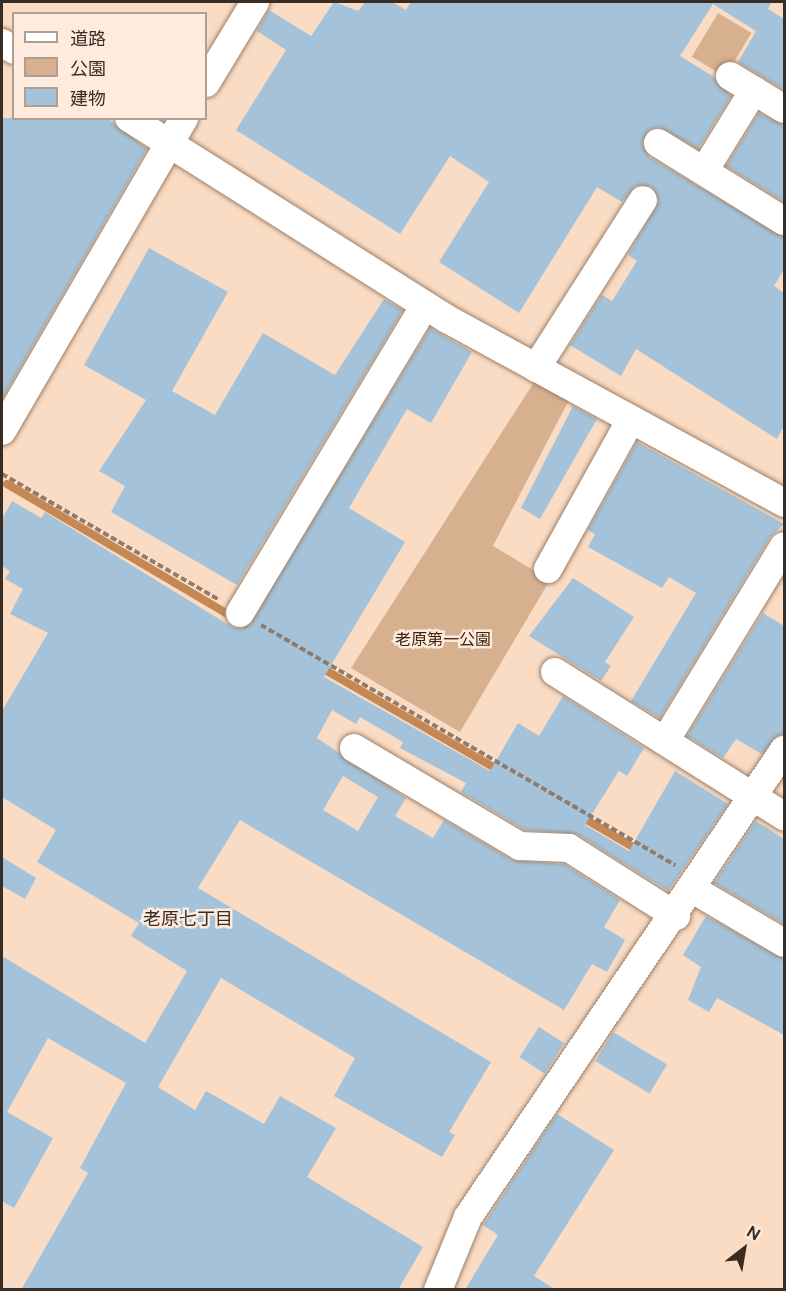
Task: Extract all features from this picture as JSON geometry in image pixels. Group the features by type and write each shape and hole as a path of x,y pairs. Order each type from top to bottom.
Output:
{"street":[{"path":"207,81 255,2"},
{"path":"730,76 784,109"},
{"path":"704,171 754,90"},
{"path":"132,120 425,305 784,503"},
{"path":"2,431 183,120"},
{"path":"658,142 784,221"},
{"path":"536,368 643,200"},
{"path":"240,613 425,305"},
{"path":"548,569 631,419"},
{"path":"665,741 784,546"},
{"path":"555,672 784,816"},
{"path":"354,748 520,846 569,848 676,916"},
{"path":"438,1290 468,1217 697,885 784,750"},
{"path":"697,885 784,943"}],"path":[{"path":"2,474 697,885"}],"green space":[{"path":"718,13 751,33 725,77 692,57"},
{"name":"老原第一公園","path":"536,379 570,398 493,546 550,580 460,732 351,668"}],"building":[{"path":"334,2 358,11 365,2 392,2 406,10 411,2 772,2 768,9 784,19 784,90 738,62 756,31 713,4 680,56 714,77 731,96 698,149 659,127 650,129 642,143 649,157 784,237 784,269 774,286 784,293 784,426 777,439 636,349 621,376 570,345 602,295 612,301 637,261 628,255 659,201 651,186 635,186 622,202 597,187 519,313 439,262 489,182 450,156 400,234 236,130 286,50 257,31 269,10 311,36"},
{"path":"759,113 784,125 784,202 726,166"},
{"path":"2,118 12,118 12,120 110,120 147,149 2,399"},
{"path":"149,248 228,292 172,391 215,415 263,333 335,375 384,299 403,310 237,585 111,512 125,486 99,471 146,400 84,365"},
{"path":"430,328 472,352 431,423 407,409 349,508 405,542 324,677 490,771 518,723 539,736 563,696 644,748 627,776 619,771 585,825 629,851 675,771 728,804 668,891 577,834 525,830 461,792 466,783 400,748 403,742 360,717 356,724 332,710 317,738 406,798 395,816 433,838 444,820 512,860 564,864 620,900 604,927 625,940 607,972 592,964 564,1010 240,820 198,888 491,1062 449,1132 455,1135 442,1157 334,1096 355,1058 221,978 158,1087 195,1110 206,1091 264,1124 280,1096 336,1128 307,1177 423,1247 398,1290 21,1290 88,1173 80,1168 126,1083 48,1038 7,1112 53,1138 14,1208 2,1201 2,956 145,1043 187,971 131,936 139,923 37,862 56,830 2,797 2,711 48,633 10,614 23,589 5,579 10,571 2,566 2,519 12,501 41,518 45,512 232,627 247,628","holes":["343,776 378,797 358,831 323,810"]},
{"path":"573,406 597,419 540,519 521,508"},
{"path":"637,442 784,524 770,537 660,718 631,701 696,593 669,577 662,588 588,547 595,534 588,530"},
{"path":"573,578 634,617 605,662 611,666 601,681 529,636"},
{"path":"763,613 784,626 784,734 762,754 736,739 723,758 687,736"},
{"path":"756,821 784,839 784,924 714,883"},
{"path":"2,857 36,878 25,899 2,886"},
{"path":"706,916 784,959 784,1035 717,998 709,1012 688,1000 701,967 683,955"},
{"path":"539,1027 564,1043 545,1074 519,1057"},
{"path":"613,1032 667,1064 649,1094 595,1061"},
{"path":"557,1114 614,1150 534,1276 556,1290 465,1290 498,1235 483,1225"}],"waterway":[{"path":"7,484 257,631"},
{"path":"320,667 502,772"},
{"path":"580,816 640,851"}],"district":[{"name":"老原七丁目","path":"188,919"}]}
